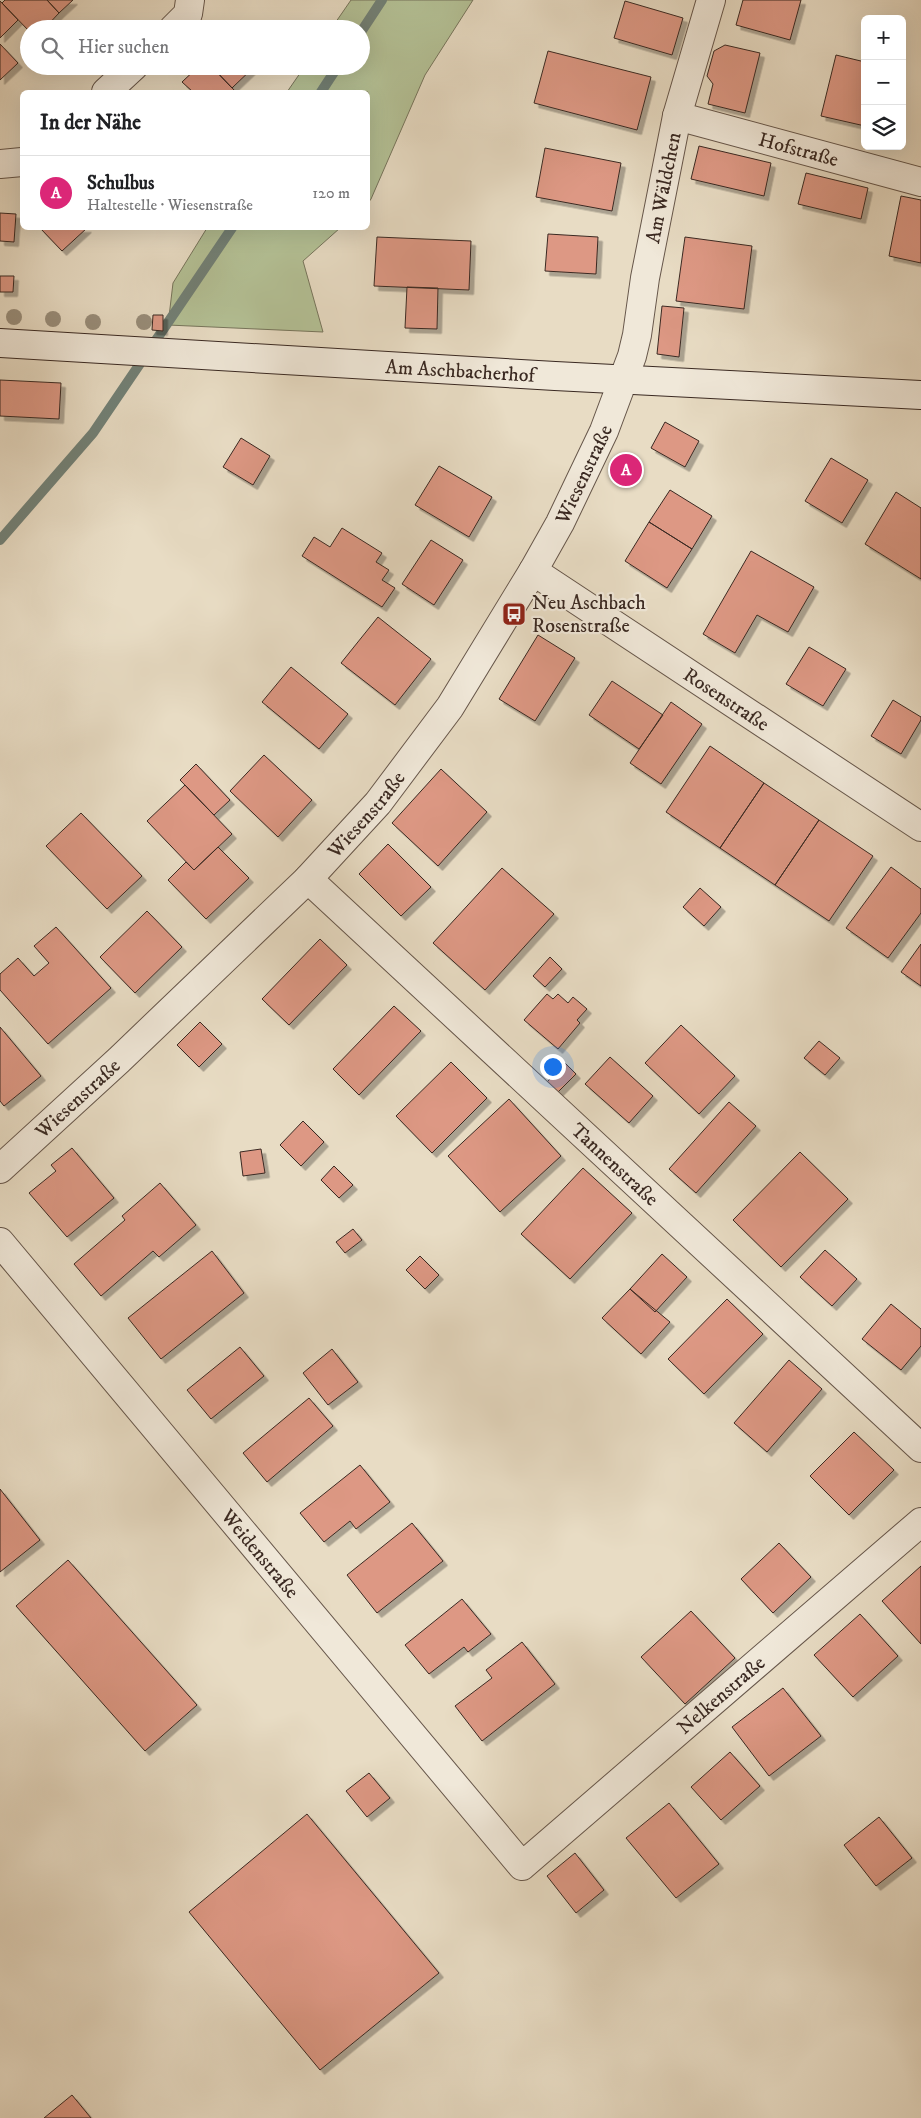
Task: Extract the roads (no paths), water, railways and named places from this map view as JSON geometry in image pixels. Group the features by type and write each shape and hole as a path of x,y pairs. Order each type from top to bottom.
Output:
{"street":[{"path":"182,20 188,14 190,0"},
{"name":"Am Wäldchen","path":"625,379 637,335 645,278 677,116 711,0"},
{"path":"108,90 124,75"},
{"name":"Hofstraße","path":"677,116 921,182"},
{"path":"0,164 20,162"},
{"name":"Am Aschbacherhof","path":"0,343 921,395"},
{"name":"Wiesenstraße","path":"0,1169 119,1060 308,879 378,803 450,707 533,571 560,523 604,431 625,379"},
{"name":"Rosenstraße","path":"533,571 921,827"},
{"name":"Tannenstraße","path":"308,879 921,1448"},
{"name":"Weidenstraße","path":"0,1242 522,1866"},
{"name":"Nelkenstraße","path":"522,1866 921,1522"}],"waterway":[{"path":"369,20 382,0"},
{"path":"322,90 332,75"},
{"path":"0,540 93,433 231,230"}],"place":[{"name":"Schulbus","path":"626,470"},
{"name":"Neu Aschbach Rosenstraße","path":"514,614"}]}
